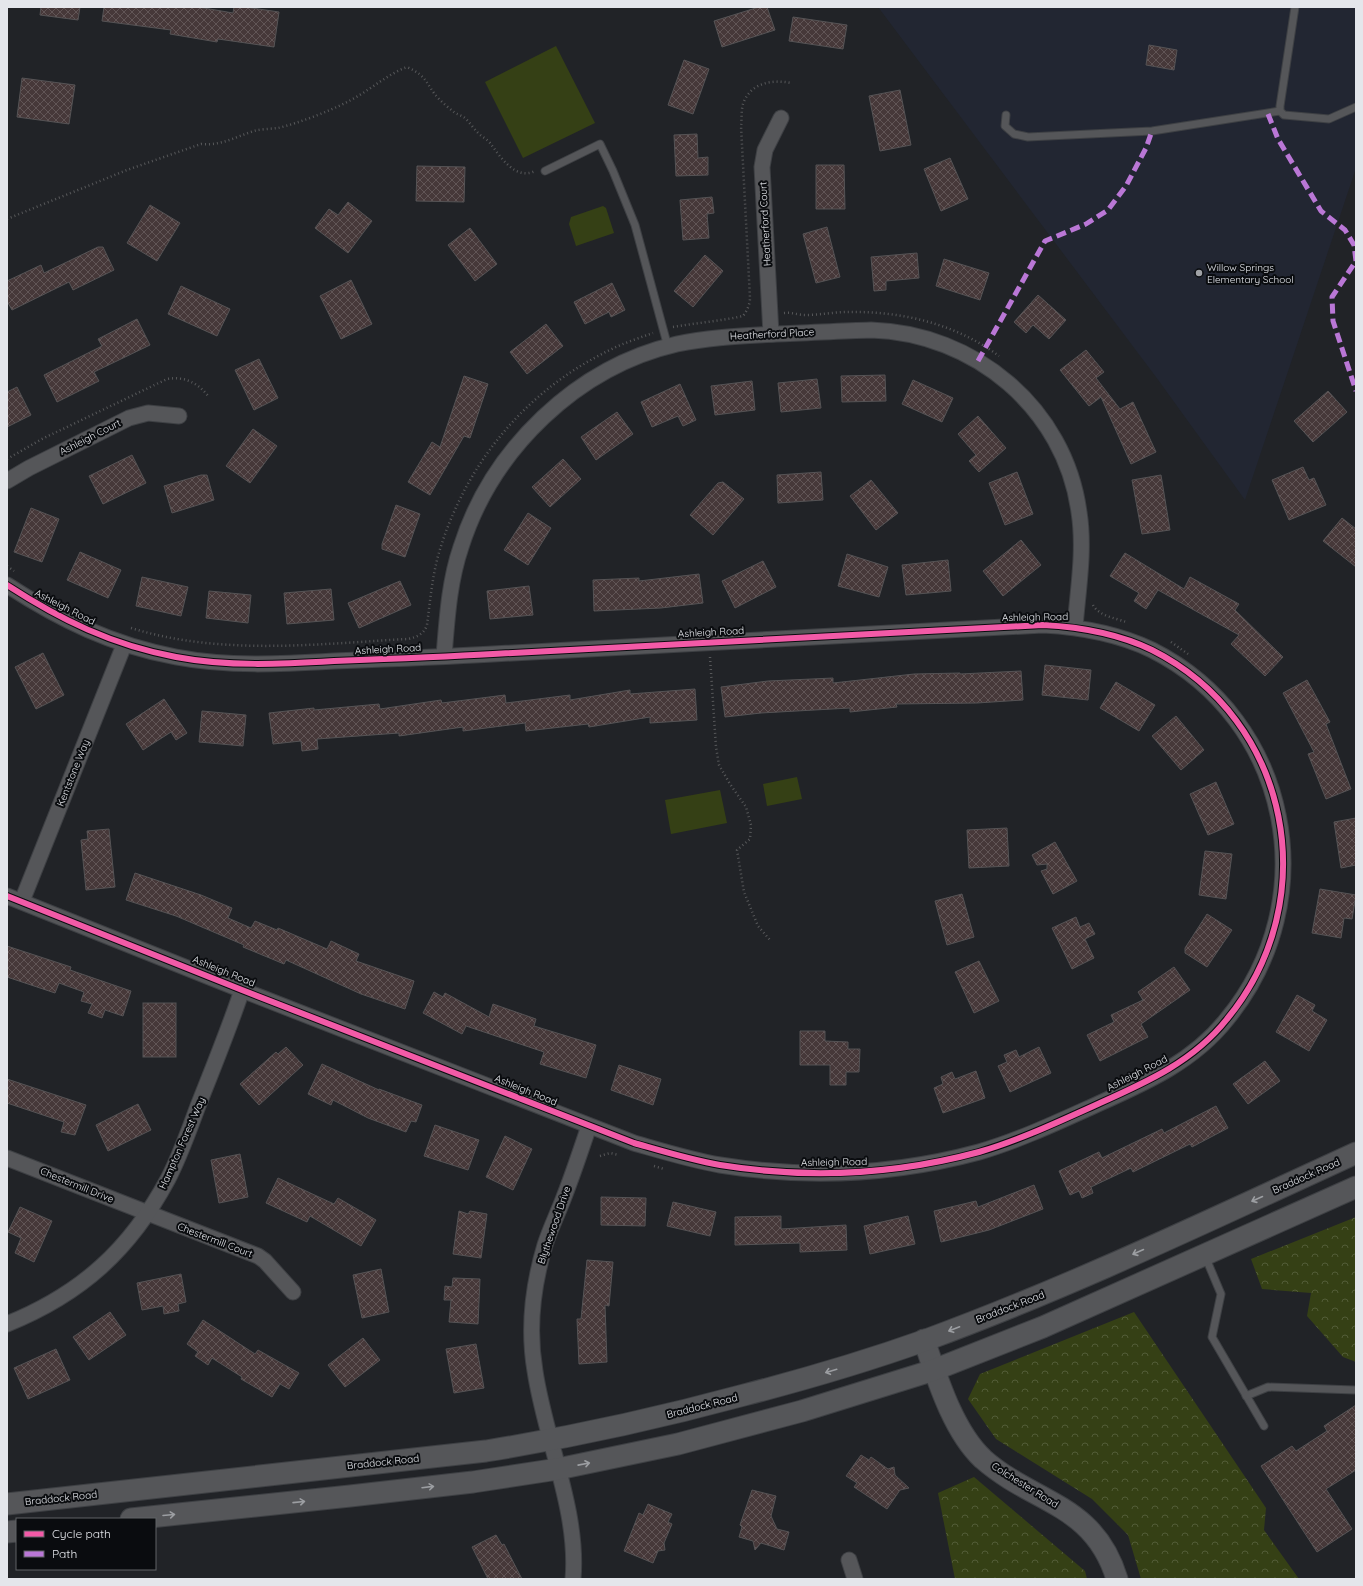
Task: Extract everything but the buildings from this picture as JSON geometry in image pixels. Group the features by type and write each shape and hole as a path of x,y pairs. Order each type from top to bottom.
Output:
{"main road":[{"name":"Braddock Road","path":"7,1504 486,1451 550,1441 697,1408 790,1383 924,1340 1005,1310 1084,1277 1356,1153"},
{"path":"141,1518 357,1496 473,1482 558,1469 678,1444 802,1411 934,1370 1043,1327 1205,1256 1356,1187"},
{"name":"Colchester Road","path":"924,1340 946,1401 963,1436 969,1444 983,1459 996,1469 1065,1510 1087,1527 1106,1551 1117,1579"}],"street":[{"name":"Heatherford Court","path":"771,334 762,167 765,150 781,118"},
{"name":"Heatherford Place","path":"444,656 447,616 454,573 461,546 472,518 490,484 509,455 549,412 576,390 619,366 649,353 703,339 771,334 890,330 912,334 938,341 969,356 993,370 1017,390 1037,413 1053,436 1066,463 1075,490 1082,534 1075,627"},
{"name":"Ashleigh Court","path":"7,481 29,468 128,418 148,413 179,416"},
{"name":"Ashleigh Road","path":"7,585 45,609 92,632 124,644 179,658 226,663 276,664 1043,625 1075,627 1100,632 1123,638 1151,650 1175,664 1196,679 1216,698 1235,720 1249,741 1262,766 1271,789 1279,816 1284,871 1279,912 1269,946 1261,967 1244,996 1226,1021 1206,1041 1187,1057 1163,1073 1036,1131 980,1151 914,1166 849,1173 817,1174 774,1172 719,1165 634,1143 242,990 7,896"},
{"name":"Kentstone Way","path":"22,901 124,644"},
{"name":"Hampton Forest Way","path":"7,1324 47,1305 77,1287 108,1261 125,1244 148,1213 172,1171 225,1038 242,990"},
{"name":"Blythewood Drive","path":"573,1579 575,1561 574,1544 558,1469 534,1370 532,1334 534,1300 538,1272 546,1245 589,1126"},
{"name":"Chestermill Drive","path":"7,1158 148,1213"},
{"name":"Chestermill Court","path":"148,1213 258,1256 265,1261 293,1292"},
{"path":"849,1560 855,1579"}],"lane":[{"path":"1295,7 1280,111 1284,115 1329,119 1356,107"},
{"path":"1006,115 1006,126 1014,134 1028,137 1152,131 1280,111"},
{"path":"545,171 600,144 613,171 635,226 668,347"},
{"path":"1205,1256 1221,1294 1212,1338 1264,1426"},
{"path":"1246,1396 1268,1388 1355,1390"}],"path":[{"path":"7,219 120,173 201,144 223,143 254,131 279,127 314,116 348,102 407,67 416,71 426,79 438,98 457,114 465,118 508,164 520,173 530,174 537,170 545,171"},
{"path":"126,626 188,642 219,645 303,645 416,638 425,630 427,625 432,585 438,557 448,524 457,503 474,472 509,424 536,398 574,370 613,348 663,330 743,316 750,303 750,298 741,126 743,105 746,97 760,85 771,81 780,80 791,83"},
{"path":"770,314 788,312 805,315 849,312 883,313 917,319 938,324 968,336 1003,358"},
{"path":"7,566 17,573"},
{"path":"1091,600 1096,611 1128,623"},
{"path":"1164,639 1193,657"},
{"path":"709,642 716,746 719,765 746,807 751,825 750,839 737,850 744,892 758,926 770,940"},
{"path":"600,1156 610,1153 621,1155"},
{"path":"647,1164 665,1169"}],"shaded area":[{"name":"Willow Springs Elementary School","path":"878,7 1356,7 1356,168 1245,500 1156,377"}],"green space":[{"path":"556,46 595,123 523,158 485,82"},
{"path":"603,206 606,208 614,233 576,246 569,224 571,217"},
{"path":"797,777 802,799 767,806 763,784"},
{"path":"720,790 727,823 671,834 665,800"},
{"path":"1356,1217 1356,1362 1343,1357 1307,1316 1311,1293 1262,1289 1251,1259"},
{"path":"1134,1312 1266,1508 1264,1530 1299,1579 1141,1579 1128,1535 1092,1499 996,1439 968,1399 980,1374"},
{"path":"974,1477 1085,1571 1087,1579 955,1579 938,1493"}],"marked path":[{"path":"1268,114 1278,139 1321,211 1345,230 1354,245 1356,261 1332,297 1333,321 1356,391"},
{"path":"978,361 1045,241 1086,224 1108,210 1126,186 1146,148 1152,131"}],"cycle path":[{"path":"7,585 67,620 88,630 130,646 176,657 196,660 255,664 453,656 1043,625 1071,627 1099,632 1126,639 1152,650 1199,681 1236,720 1263,766 1278,816 1283,868 1276,921 1258,972 1227,1019 1214,1034 1200,1047 1169,1069 1118,1095 1055,1123 1025,1136 979,1152 915,1166 883,1170 818,1173 785,1172 720,1165 687,1158 634,1143 242,990 7,896"}],"place":[{"name":"Willow Springs Elementary School","path":"1199,273"}]}
